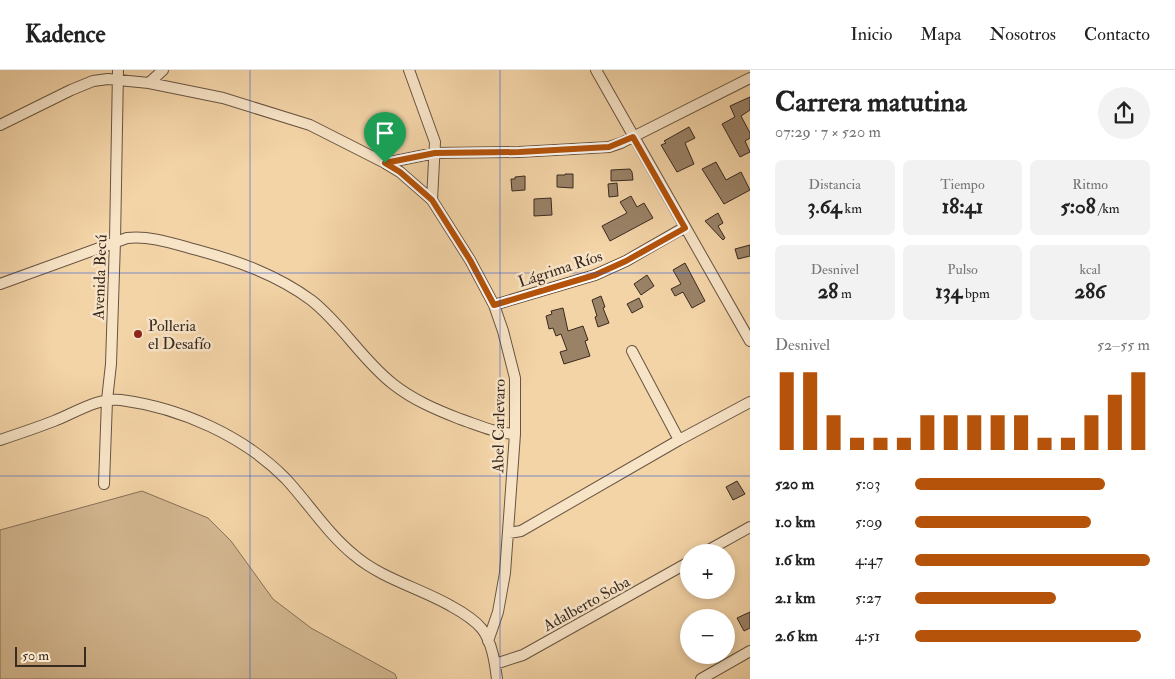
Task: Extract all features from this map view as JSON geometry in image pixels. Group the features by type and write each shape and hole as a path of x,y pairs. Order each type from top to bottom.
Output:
{"street":[{"path":"149,84 163,70"},
{"path":"409,70 435,142 432,200"},
{"path":"596,70 685,228 746,327 750,341"},
{"name":"Abel Carlevaro","path":"0,125 71,90 93,81 108,79 118,75 149,84 223,98 310,125 400,172 432,200 470,260 494,305 516,378 515,434 509,533 498,612 488,641"},
{"name":"Avenida Becú","path":"104,484 115,241 118,75"},
{"path":"385,163 435,153 609,147 633,137 750,78"},
{"name":"Lágrima Ríos","path":"494,305 595,275 626,261 685,228"},
{"path":"0,284 115,241 134,237 216,255 263,272 312,301 345,332 386,377 413,398 440,411 485,428 506,434 515,434"},
{"path":"632,351 679,440"},
{"path":"0,440 107,400 133,402 186,416 233,439 271,465 337,539 354,555 383,574 439,599 460,611 482,629 495,664 496,679"},
{"path":"509,533 521,531 679,440 750,402"},
{"path":"719,544 750,527"},
{"name":"Adalberto Soba","path":"495,664 523,655 680,567"},
{"path":"701,679 750,652"}],"shaded area":[{"path":"142,491 208,518 231,541 273,599 311,628 395,674 397,679 0,679 0,530"}],"building":[{"path":"750,97 750,110 741,116 750,133 750,138 745,141 750,152 740,157 722,124 735,117 730,106"},
{"path":"689,127 695,138 685,143 694,164 677,172 661,145 666,143 664,141"},
{"path":"716,162 726,180 741,172 750,190 724,204 702,169"},
{"path":"630,169 633,180 611,181 611,170"},
{"path":"573,174 573,188 557,187 557,175"},
{"path":"525,176 525,190 512,191 511,179"},
{"path":"617,183 618,196 609,197 608,184"},
{"path":"631,196 637,207 644,203 653,218 610,241 602,226 627,213 620,202"},
{"path":"551,198 552,215 534,216 534,199"},
{"path":"718,213 723,223 718,226 725,238 723,240 705,221"},
{"path":"750,245 750,256 738,259 735,249"},
{"path":"685,263 705,301 692,308 683,292 675,296 671,289 681,284 673,270"},
{"path":"647,275 654,286 641,295 634,284"},
{"path":"601,296 609,323 598,327 592,300"},
{"path":"639,298 643,307 632,313 627,304"},
{"path":"563,308 568,331 583,326 588,340 585,341 590,356 564,364 560,352 567,350 561,334 556,336 553,328 549,329 546,316 552,314 551,311"},
{"path":"737,481 745,494 733,500 726,487"},
{"path":"750,612 750,628 744,631 737,618"}],"place":[{"name":"Polleria el Desafío","path":"138,334"}],"route":[{"path":"633,137 685,228 626,261 595,275 494,305 483,281 432,200 400,172 385,163 435,153 519,152 609,147 633,137"}]}
